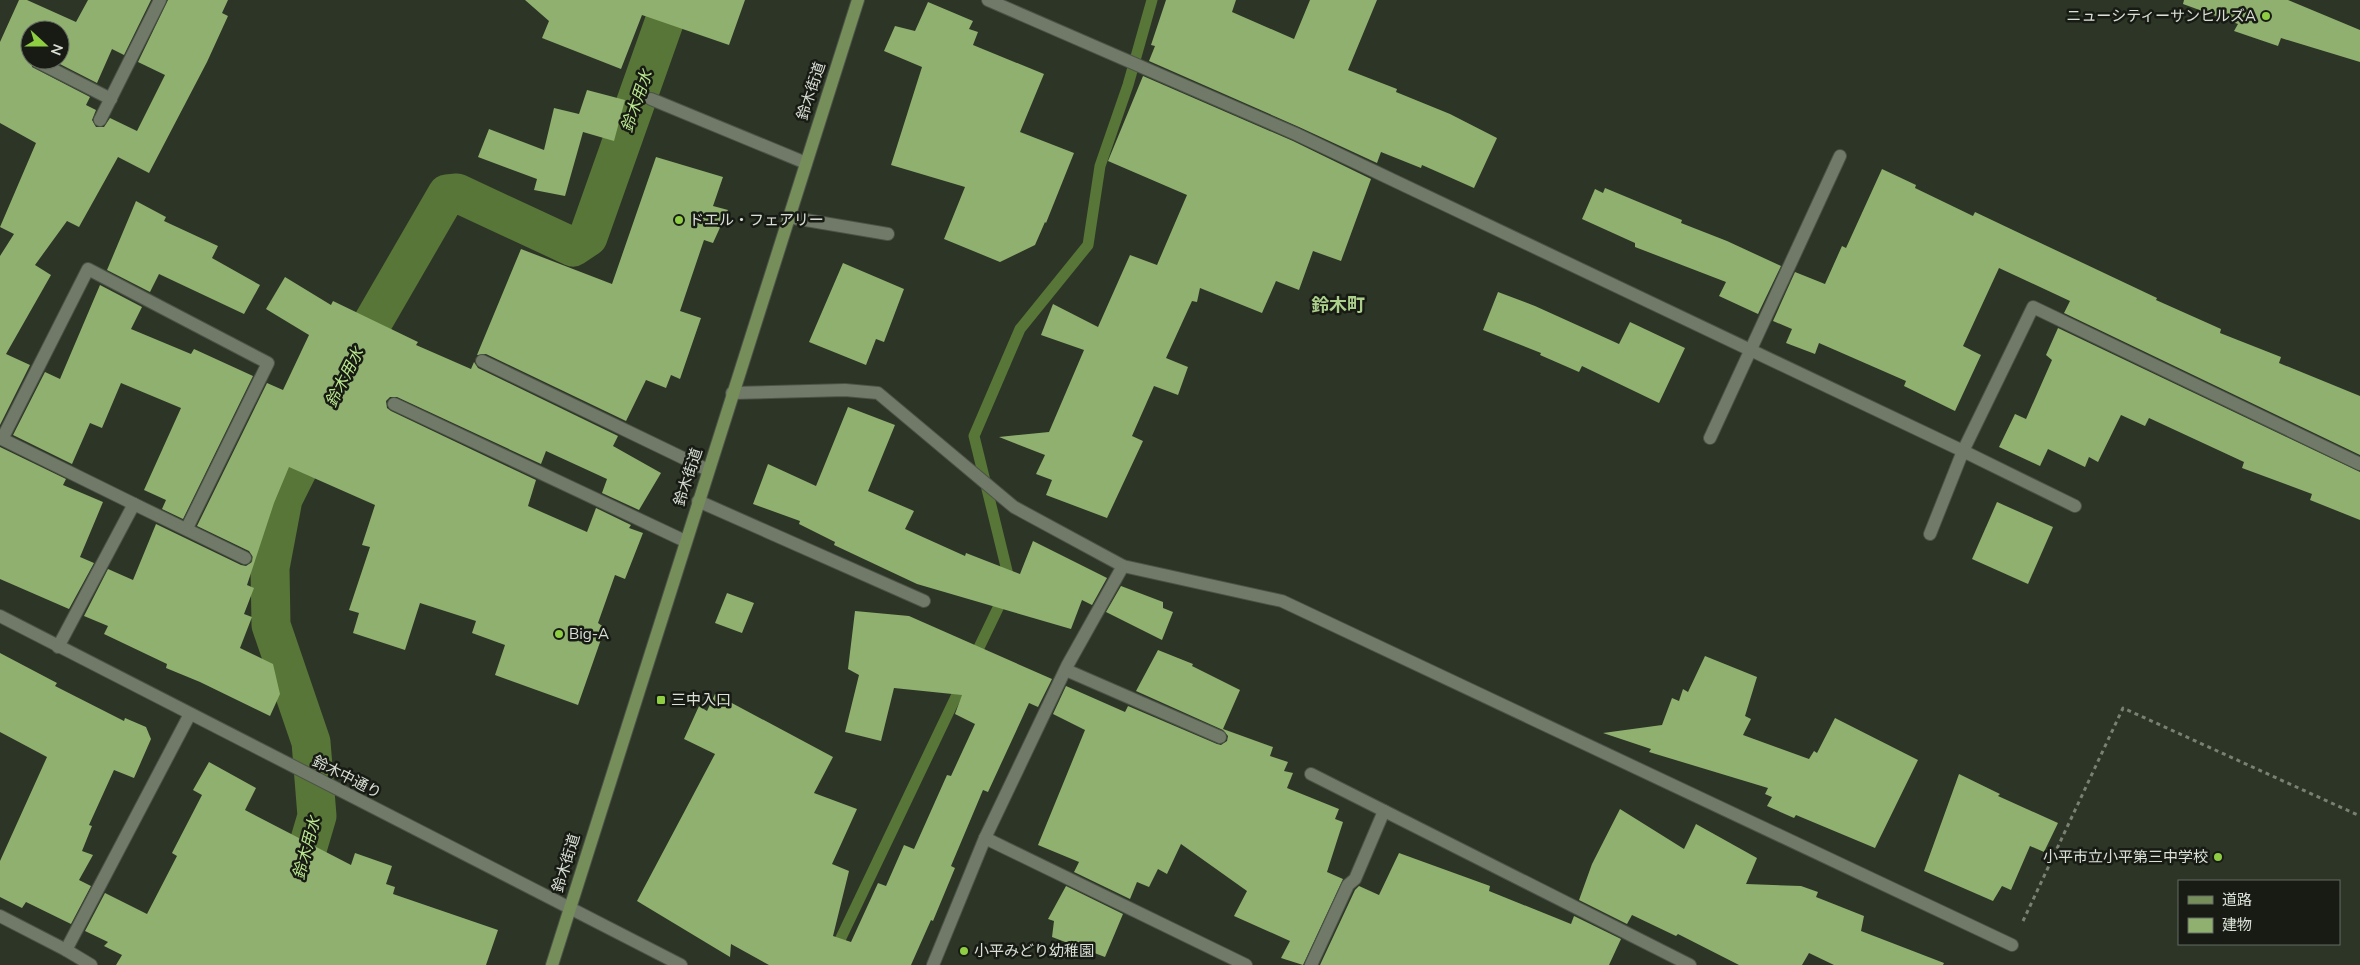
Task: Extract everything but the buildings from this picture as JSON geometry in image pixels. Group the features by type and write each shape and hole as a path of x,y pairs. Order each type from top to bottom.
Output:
{"main road":[{"name":"鈴木街道","path":"552,965 858,0"}],"street":[{"path":"100,120 160,0"},
{"path":"988,0 1296,134 2075,506"},
{"path":"54,70 111,99"},
{"path":"651,100 806,163"},
{"path":"1710,438 1840,156"},
{"path":"788,217 888,234"},
{"path":"187,528 268,363 88,269 1,439 187,528 245,558"},
{"path":"1930,534 1963,451 2033,307 2360,464"},
{"path":"482,361 708,470"},
{"path":"732,393 845,390 878,393 1011,504 1123,566 1282,601 2012,945"},
{"path":"394,404 685,541"},
{"path":"698,501 924,601"},
{"path":"58,647 134,504"},
{"path":"933,965 985,838 1066,670 1123,566"},
{"name":"鈴木中通り","path":"0,616 681,965"},
{"path":"1066,670 1220,737"},
{"path":"66,950 190,714"},
{"path":"1311,774 1690,965"},
{"path":"1310,965 1348,884 1354,880 1384,811"},
{"path":"985,838 1246,965"},
{"path":"0,916 92,965"}],"path":[{"path":"2012,945 2123,708 2360,816"}],"waterway":[{"name":"鈴木用水","path":"349,368 366,334 447,194 457,193 573,247 588,237 672,0"},
{"path":"973,660 1010,583 974,436 1020,329 1088,245 1100,166 1128,85 1152,0"},
{"name":"鈴木用水","path":"273,965 317,816 311,742 271,625 270,568 283,499 321,423"},
{"path":"828,965 963,682"}],"place":[{"name":"ニューシティーサンヒルズA","path":"2266,16"},
{"name":"ドエル・フェアリー","path":"679,220"},
{"name":"Big-A","path":"559,634"},
{"name":"三中入口","path":"661,700"},
{"name":"小平市立小平第三中学校","path":"2218,857"},
{"name":"小平みどり幼稚園","path":"964,951"}],"district":[{"name":"鈴木町","path":"1338,305"}]}
